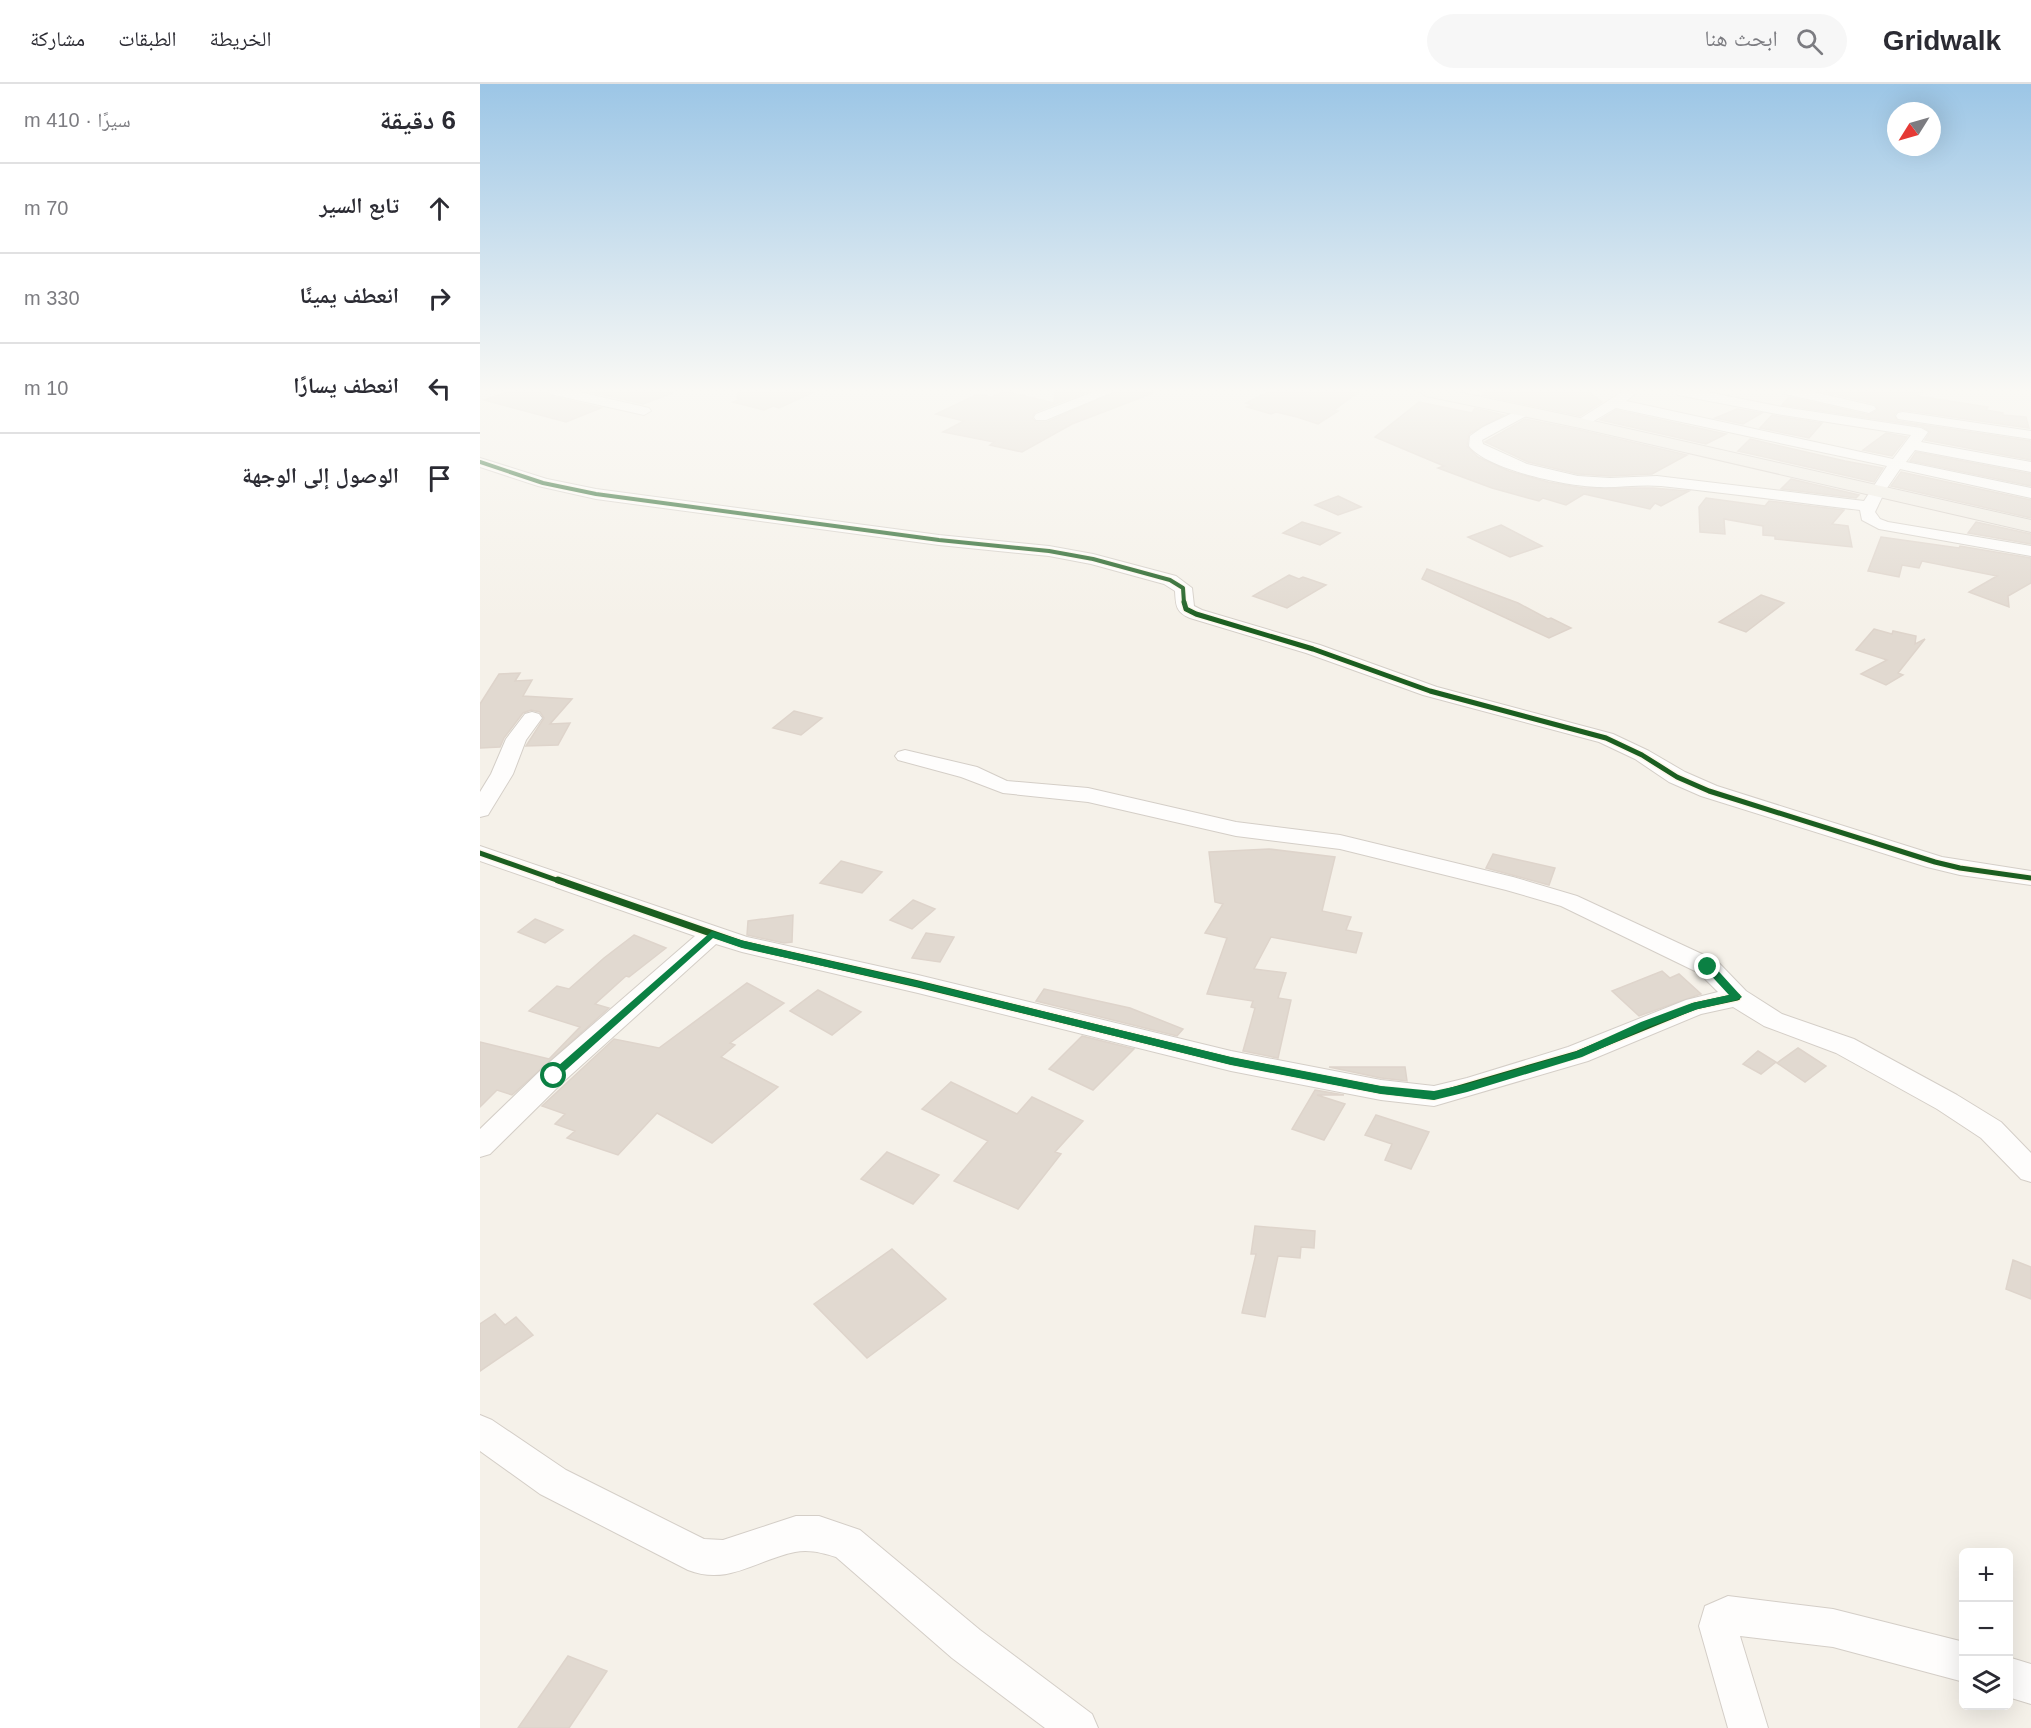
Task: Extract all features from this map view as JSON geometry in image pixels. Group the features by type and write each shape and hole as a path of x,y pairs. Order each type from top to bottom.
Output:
{"main road":[{"path":"1755,468 1874,498 2031,526"}],"street":[{"path":"497,468 543,483 596,494 939,540 1049,550 1135,570 1170,580 1179,585 1185,593 1183,603 1185,608 1196,614 1313,649 1430,691 1606,738 1642,755 1677,777 1709,791 1935,862 1960,868 2031,878"},
{"path":"1524,468 1577,480 1612,483 1657,481 1874,498"},
{"path":"1895,468 1874,498 1867,512 1868,517 1885,526 2031,551"},
{"path":"1910,468 2031,493"},
{"path":"480,810 502,774 516,739 532,718"},
{"path":"905,756 969,772 1003,787 1088,795 1236,829 1340,842 1513,884 1569,901 1686,954 1708,967 1737,997 1773,1020 1845,1046 1947,1102 1991,1130 2031,1171"},
{"path":"480,853 742,944 918,984 1231,1061 1381,1090 1434,1095 1467,1088 1578,1054 1695,1006 1737,997"},
{"path":"480,1146 712,934"},
{"path":"480,1431 554,1482 701,1557 723,1558 796,1534 819,1534 847,1543 966,1644 1078,1728"},
{"path":"1748,1728 1718,1626 1719,1620 1728,1615 1833,1628 1959,1661"},
{"path":"2013,1679 2031,1684"}],"building":[{"path":"1438,468 1502,468 1548,482 1583,488 1653,488 1689,491 1661,506 1655,503 1650,509 1584,494 1566,505 1543,498 1539,501 1492,488"},
{"path":"1552,468 1664,468 1652,474 1610,476 1578,474"},
{"path":"1811,468 1883,468 1874,482"},
{"path":"1943,468 1998,468 2031,474 2031,486"},
{"path":"1901,472 2031,500 2031,518 1891,486"},
{"path":"1791,479 1859,495 1856,498 1781,489"},
{"path":"1338,496 1361,507 1338,515 1315,505"},
{"path":"1706,498 1765,506 1769,501 1844,510 1832,524 1848,526 1852,547 1775,539 1775,536 1763,535 1763,526 1724,519 1725,534 1700,532 1699,507"},
{"path":"1302,522 1340,533 1320,545 1283,533"},
{"path":"1976,522 2031,534 2031,544 1968,533"},
{"path":"1501,525 1542,546 1510,557 1468,537"},
{"path":"1881,537 1959,548 1960,546 2031,558 2031,583 2008,596 2009,607 1969,592 1997,576 1922,561 1919,568 1902,565 1899,577 1868,571"},
{"path":"1427,569 1518,603 1571,628 1549,638 1422,579"},
{"path":"1289,575 1326,585 1287,608 1253,596"},
{"path":"1761,595 1784,603 1746,632 1719,622"},
{"path":"1874,629 1892,634 1893,631 1916,636 1915,644 1925,639 1898,673 1903,675 1886,685 1861,674 1887,660 1856,650"},
{"path":"520,673 515,681 532,680 523,696 572,699 550,724 570,723 558,745 526,746 544,718 540,712 531,710 523,713 500,747 480,748 480,704 499,674"},
{"path":"794,711 822,718 801,735 773,728"},
{"path":"1269,849 1335,857 1322,911 1351,917 1346,930 1362,933 1356,953 1271,937 1254,969 1286,973 1278,998 1291,1000 1278,1058 1243,1051 1255,1008 1251,1007 1253,1001 1207,994 1227,938 1205,933 1223,904 1215,902 1209,852"},
{"path":"1493,854 1555,868 1549,885 1486,868"},
{"path":"841,861 882,872 862,893 820,883"},
{"path":"913,900 935,909 912,929 890,920"},
{"path":"793,915 792,942 784,943 747,935 748,921"},
{"path":"535,919 563,930 545,943 518,932"},
{"path":"926,933 954,937 940,962 912,958"},
{"path":"634,935 666,948 629,977 626,976 595,1004 609,1008 512,1095 497,1090 480,1107 480,1042 549,1059 580,1027 529,1011 557,986 569,989"},
{"path":"1662,971 1670,978 1679,974 1701,994 1639,1016 1612,991"},
{"path":"747,983 784,1003 730,1043 735,1045 721,1057 778,1087 712,1143 657,1113 618,1155 567,1138 575,1131 555,1124 565,1114 542,1106 614,1039 659,1048"},
{"path":"1044,989 1130,1008 1183,1029 1177,1036 1036,1001"},
{"path":"818,990 861,1012 832,1035 790,1011"},
{"path":"1082,1036 1134,1049 1093,1090 1049,1069"},
{"path":"1798,1048 1826,1066 1805,1082 1777,1063"},
{"path":"1758,1051 1776,1062 1761,1074 1743,1064"},
{"path":"1329,1067 1405,1067 1407,1081 1381,1078"},
{"path":"951,1082 1017,1114 1032,1097 1083,1121 1055,1152 1061,1154 1018,1209 954,1181 988,1141 922,1109"},
{"path":"1315,1090 1344,1095 1317,1095 1345,1104 1324,1140 1292,1129"},
{"path":"1376,1115 1429,1132 1411,1169 1385,1160 1392,1144 1365,1135"},
{"path":"887,1152 939,1175 913,1204 861,1179"},
{"path":"1255,1226 1315,1231 1314,1248 1301,1247 1300,1258 1278,1256 1265,1317 1242,1313 1256,1254 1251,1254"},
{"path":"892,1249 946,1299 867,1358 814,1304"},
{"path":"2013,1260 2031,1267 2031,1299 2006,1289"},
{"path":"495,1314 505,1325 516,1317 533,1335 480,1371 480,1324"},
{"path":"568,1656 607,1671 569,1728 518,1728"}],"cycle path":[{"path":"497,468 543,483 596,494 939,540 1049,551 1093,559 1170,580 1183,588 1185,606 1196,614 1313,649 1430,691 1606,738 1642,755 1677,777 1709,791 1935,862 1960,868 2031,878"},
{"path":"480,853 742,944 918,984 1231,1061 1381,1090 1434,1096 1467,1088 1578,1054 1695,1006 1737,997"}],"route":[{"path":"554,1076 712,934 742,944 918,984 1231,1061 1381,1090 1434,1095 1467,1088 1578,1054 1695,1006 1737,997 1708,967"}]}
